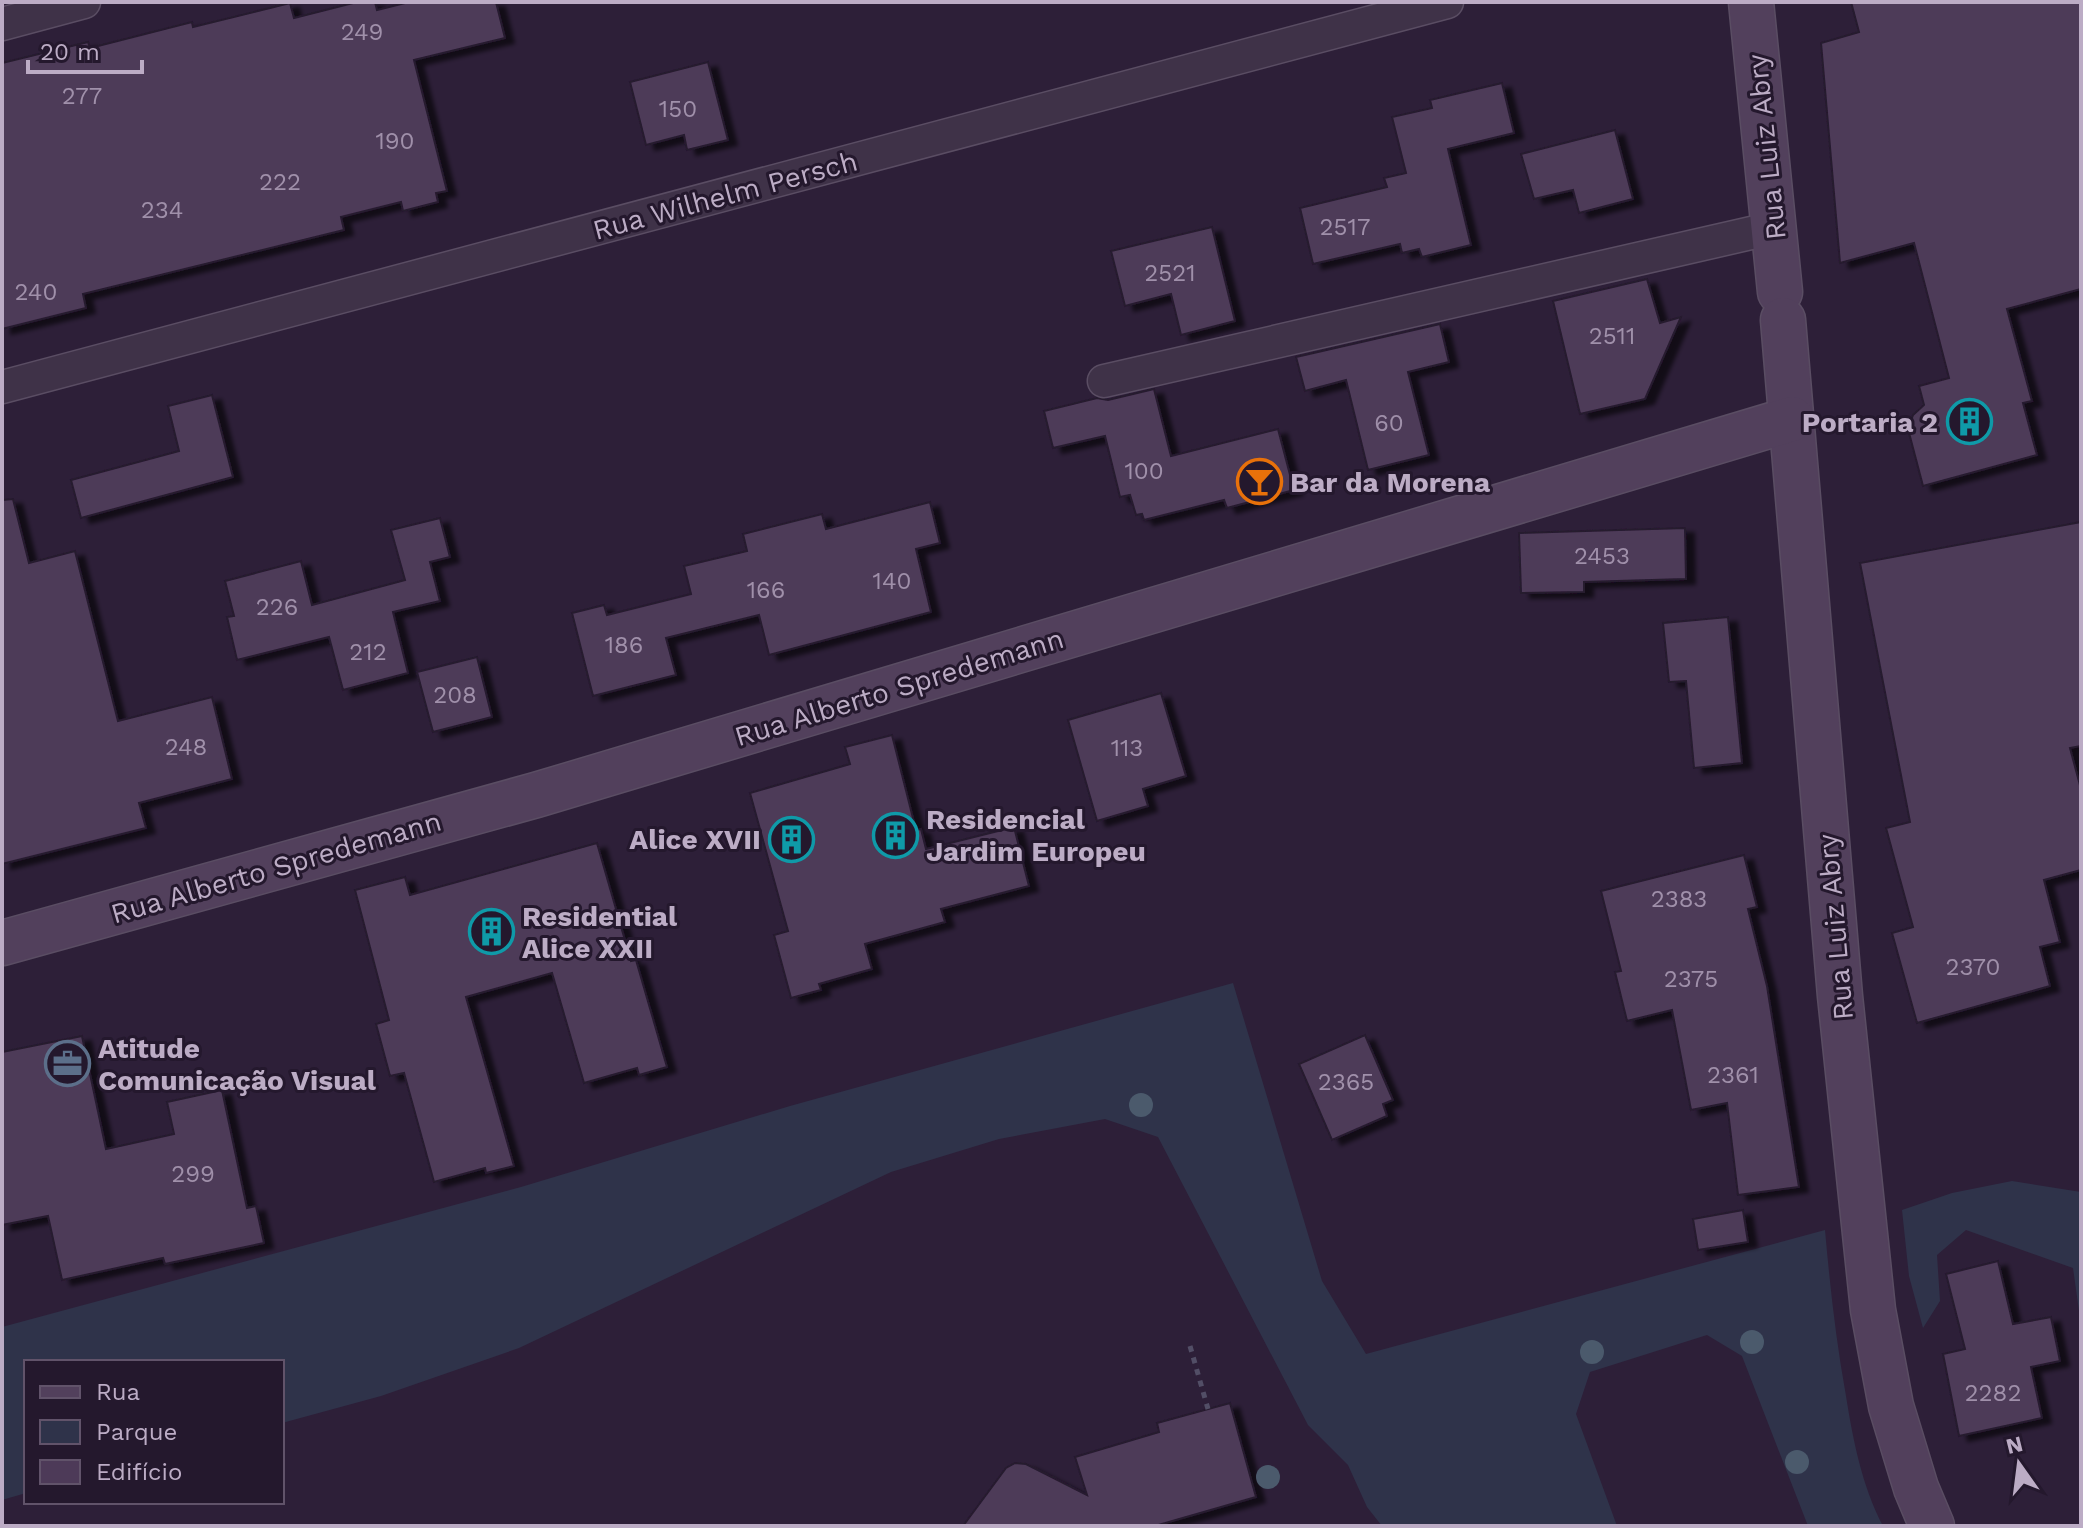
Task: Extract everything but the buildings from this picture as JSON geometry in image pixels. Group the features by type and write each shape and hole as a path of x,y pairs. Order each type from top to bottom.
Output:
{"street":[{"path":"2,24 84,2"},
{"name":"Rua Wilhelm Persch","path":"2,387 1447,2"},
{"name":"Rua Luiz Abry","path":"1751,2 1782,306 1840,996 1873,1310 1891,1406 1916,1488 1932,1526"},
{"path":"1104,381 1773,228"},
{"name":"Rua Alberto Spredemann","path":"2,943 536,795 1792,419"}],"path":[{"path":"1190,1346 1208,1409"}],"green space":[{"path":"1233,983 1322,1281 1366,1354 1825,1230 1836,1334 1852,1429 1864,1479 1883,1526 1808,1526 1742,1356 1707,1335 1590,1372 1576,1414 1617,1526 1382,1526 1367,1507 1348,1465 1308,1425 1158,1137 1105,1119 999,1139 891,1172 519,1348 381,1396 284,1422 284,1360 24,1360 24,1494 2,1500 2,1327 521,1187 790,1106"},
{"path":"2012,1181 2081,1192 2081,1325 2073,1268 1966,1230 1937,1255 1940,1301 1923,1328 1909,1276 1902,1210 1952,1193"}],"place":[{"name":"Portaria 2","path":"1969,422"},
{"name":"Bar da Morena","path":"1259,482"},
{"name":"Residencial Jardim Europeu","path":"895,835"},
{"name":"Alice XVII","path":"792,839"},
{"name":"Residential Alice XXII","path":"491,932"},
{"name":"Atitude Comunicação Visual","path":"67,1064"}]}
